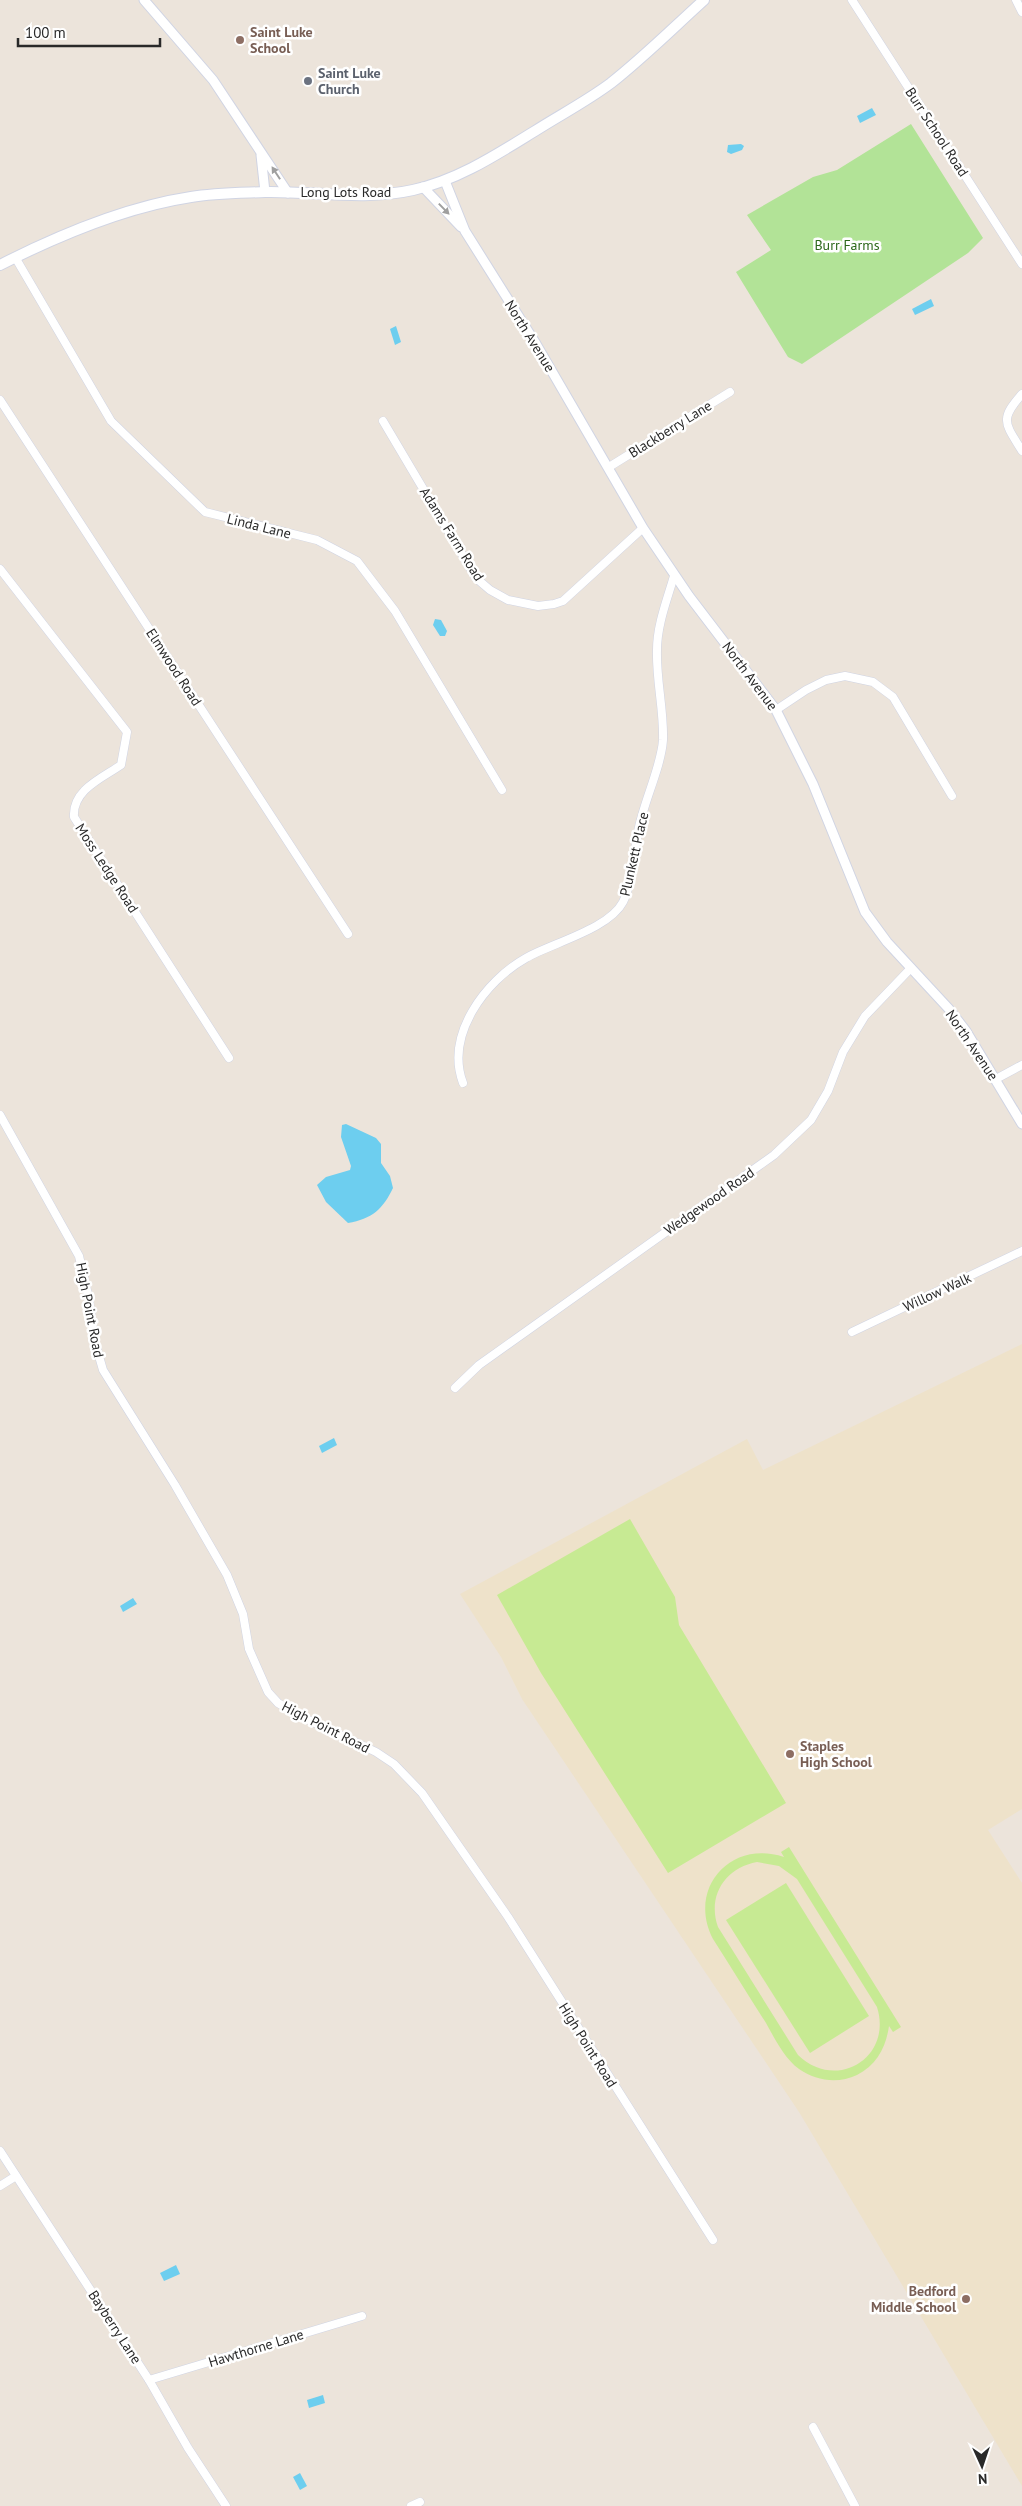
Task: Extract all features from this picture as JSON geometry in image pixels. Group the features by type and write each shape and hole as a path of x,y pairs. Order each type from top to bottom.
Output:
{"main road":[{"name":"Long Lots Road","path":"0,265 81,229 143,207 192,197 265,192 380,195 423,188 445,181 490,160 609,84 644,56 704,0"}],"street":[{"path":"144,0 213,80 261,155 272,166 288,193"},
{"name":"Burr School Road","path":"852,0 1022,264"},
{"path":"1016,0 1022,12"},
{"path":"261,155 265,192"},
{"name":"North Avenue","path":"445,181 465,231 609,467 643,528 674,576 776,710 813,784 865,912 887,942 949,1009 996,1079 1022,1124"},
{"name":"North Avenue","path":"423,188 465,231"},
{"name":"Linda Lane","path":"15,257 111,421 205,512 317,540 357,561 395,611 502,790"},
{"name":"Blackberry Lane","path":"609,467 730,392"},
{"path":"1022,394 1009,410 1006,417 1012,434 1022,451"},
{"name":"Elmwood Road","path":"0,400 348,934"},
{"name":"Adams Farm Road","path":"383,420 476,578 490,590 508,600 538,606 563,601 643,528"},
{"name":"Moss Ledge Road","path":"0,569 127,732 121,765 80,793 75,804 74,817 229,1058"},
{"name":"Plunkett Place","path":"463,1083 458,1069 458,1059 463,1032 471,1013 484,996 502,976 524,959 608,919 623,902 640,823 663,742 657,648 660,624 674,576"},
{"path":"776,710 806,690 826,680 845,676 873,682 894,697 952,796"},
{"name":"Wedgewood Road","path":"455,1388 479,1365 774,1156 811,1120 821,1105 843,1052 865,1016 911,968"},
{"path":"996,1079 1022,1065"},
{"name":"High Point Road","path":"0,1115 79,1256 89,1300 94,1339 103,1370 175,1485 227,1575 243,1614 249,1649 268,1692 278,1703 298,1715 376,1752 394,1764 422,1793 508,1917 713,2240"},
{"name":"Willow Walk","path":"852,1332 1022,1251"},
{"name":"Bayberry Lane","path":"0,2151 149,2380 188,2448 226,2506"},
{"path":"0,2186 16,2176"},
{"name":"Hawthorne Lane","path":"149,2380 362,2316"},
{"path":"813,2427 855,2506"},
{"path":"412,2506 420,2502"}],"shaded area":[{"name":"Staples High School","path":"1022,1344 1022,1809 988,1830 1022,1883 1022,2486 799,2112 522,1699 501,1657 460,1594 747,1439 763,1470"}],"green space":[{"name":"Burr Farms","path":"911,124 983,238 968,253 802,364 788,357 736,272 771,250 747,215 813,177 837,170"},
{"path":"630,1519 675,1597 679,1625 786,1803 668,1873 541,1673 497,1595"},
{"path":"789,1847 901,2027 893,2032 889,2026 886,2041 875,2061 864,2071 850,2078 842,2080 820,2079 794,2065 780,2048 713,1939 706,1920 706,1903 710,1886 719,1873 731,1862 746,1855 764,1853 784,1857 781,1852","holes":["757,1862 779,1866 797,1879 877,2007 880,2025 877,2041 869,2054 858,2064 844,2070 829,2070 813,2066 798,2055 718,1927 715,1916 717,1894 721,1885 728,1877 736,1870"]},
{"path":"786,1883 869,2016 810,2053 726,1920"}],"water":[{"path":"872,108 876,115 860,123 857,116"},
{"path":"741,144 744,146 742,150 731,154 727,152 728,145"},
{"path":"931,299 934,306 915,315 912,309"},
{"path":"396,326 401,342 395,345 390,329"},
{"path":"435,619 441,620 447,631 445,636 440,636 433,625"},
{"path":"346,1124 376,1138 381,1144 381,1163 390,1176 393,1188 385,1202 376,1212 364,1219 348,1223 326,1202 317,1185 326,1177 350,1170 351,1166 341,1137 342,1125"},
{"path":"334,1438 337,1445 322,1453 319,1446"},
{"path":"133,1598 137,1604 123,1612 120,1606"},
{"path":"176,2265 180,2274 164,2281 160,2273"},
{"path":"323,2395 325,2403 309,2408 307,2400"},
{"path":"300,2473 307,2486 300,2490 293,2477"}],"place":[{"name":"Saint Luke School","path":"240,40"},
{"name":"Saint Luke Church","path":"308,81"},
{"name":"Staples High School","path":"790,1754"},
{"name":"Bedford Middle School","path":"966,2299"}]}
